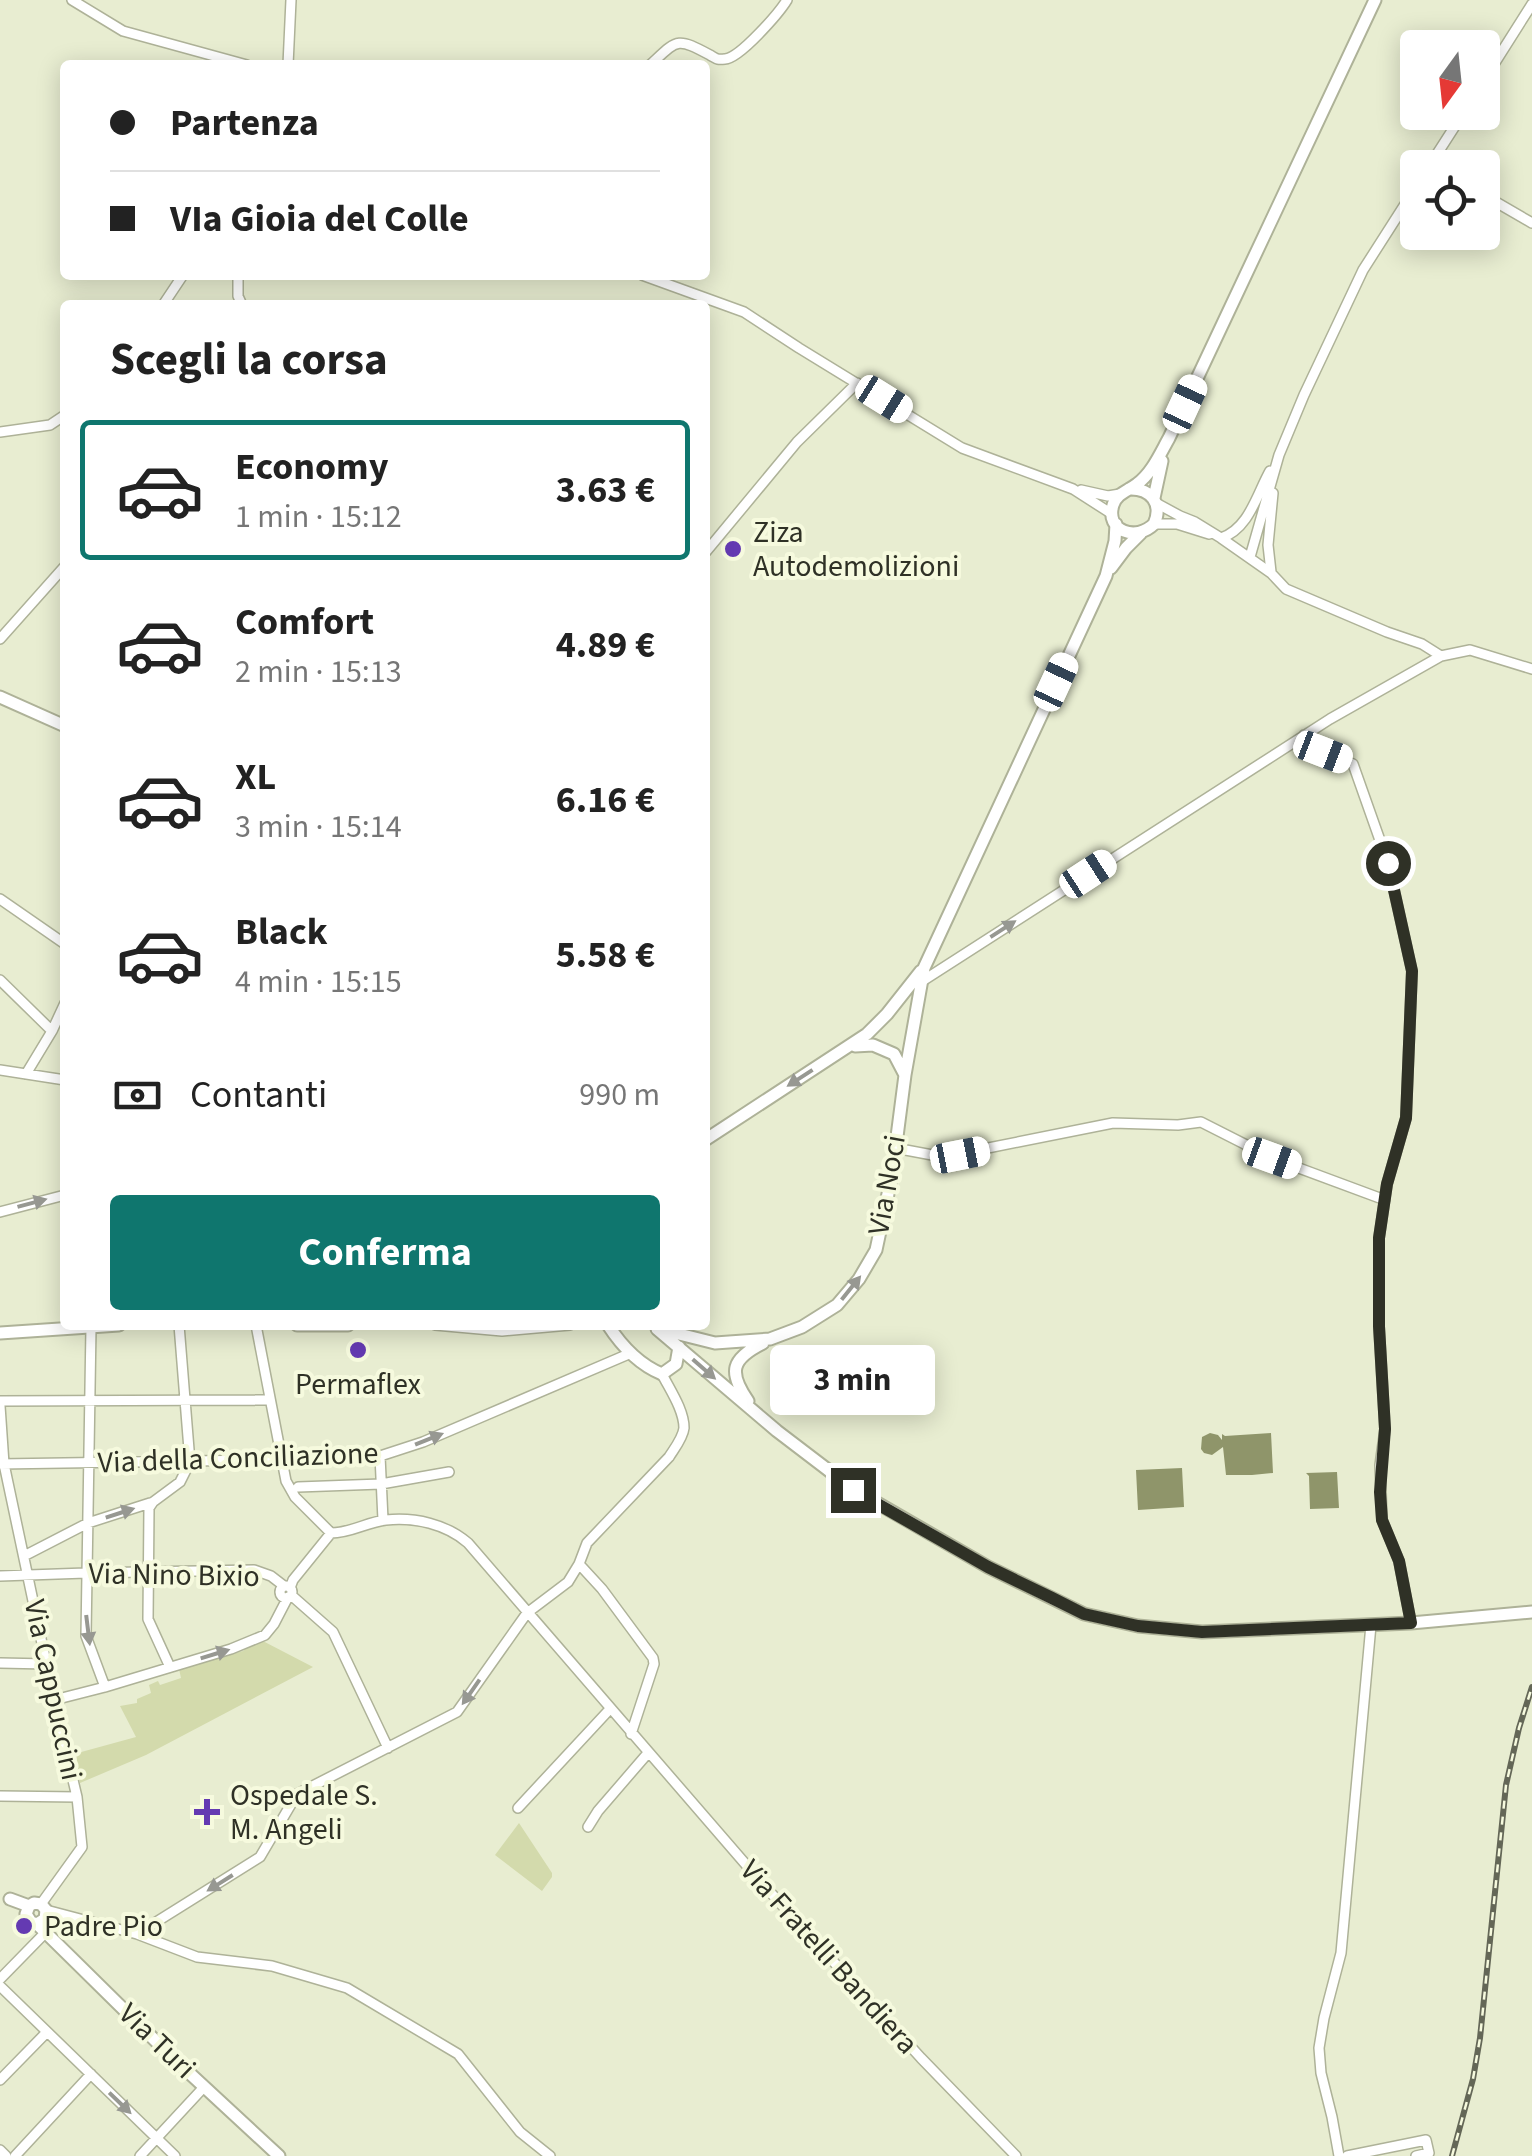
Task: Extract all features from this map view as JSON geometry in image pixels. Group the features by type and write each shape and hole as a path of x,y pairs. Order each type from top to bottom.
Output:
{"main road":[{"path":"710,1137 867,1034 924,968 1106,576 1115,541 1114,503 1141,481 1170,438 1375,0"},
{"path":"1106,576 1126,548 1154,524 1158,514 1155,500 1159,470 1170,438"},
{"path":"1124,492 1146,491 1155,500"},
{"path":"1114,519 1130,534 1140,534"},
{"path":"0,697 60,724"},
{"name":"Via Noci","path":"668,1330 715,1343 770,1339 802,1327 836,1305 859,1279 876,1250 892,1176 924,968"},
{"path":"846,1049 861,1044 882,1048 894,1054 905,1076"},
{"path":"0,1333 60,1329"},
{"path":"612,1330 650,1369 662,1374 676,1364 679,1347"},
{"path":"660,1330 853,1490 988,1567 1084,1614 1138,1626 1202,1632 1411,1623 1532,1612"},
{"path":"756,1413 734,1374 738,1361 748,1350 770,1339"},
{"name":"Via Turi","path":"0,1889 38,1916 273,2154"}],"street":[{"path":"72,0 123,31 229,60"},
{"path":"288,60 292,0"},
{"path":"655,60 672,44 686,42 720,60 732,58 780,12 787,0"},
{"path":"1500,55 1532,4"},
{"path":"1500,204 1532,223"},
{"path":"1154,524 1177,524 1222,538 1243,524 1279,455 1363,270 1400,212"},
{"path":"658,280 744,312 962,448 1073,489 1108,496 1124,492"},
{"path":"710,548 798,442 857,382"},
{"path":"0,432 50,425 60,419"},
{"path":"1250,558 1279,455"},
{"path":"1271,573 1269,526 1279,455"},
{"path":"1073,489 1114,519"},
{"path":"1155,500 1222,538 1271,573 1286,589 1422,644 1440,656"},
{"path":"0,639 60,572"},
{"path":"921,982 1304,736 1440,656 1470,650 1532,670"},
{"path":"1304,736 1323,752 1352,764 1388,863 1412,971 1406,1118 1387,1184 1379,1238 1385,1429 1382,1520 1399,1561 1411,1623"},
{"path":"0,898 60,940"},
{"path":"0,980 52,1031"},
{"path":"26,1074 60,1016"},
{"path":"0,1070 60,1079"},
{"path":"896,1148 943,1156 1113,1123 1202,1122 1272,1158 1384,1200"},
{"path":"0,1212 60,1196"},
{"path":"92,1330 86,1636 105,1687"},
{"path":"24,1556 88,1523 153,1502 180,1482 190,1462 180,1330"},
{"path":"54,1700 231,1649 265,1634 274,1624 292,1580 332,1532 294,1497 286,1481 257,1330"},
{"name":"Via della Conciliazione","path":"2,1464 380,1456 423,1442 631,1352"},
{"path":"137,1934 260,1857 297,1794 457,1712 527,1612 568,1582 587,1543 669,1458 680,1440 684,1428 678,1405 662,1374"},
{"path":"0,1404 270,1400"},
{"name":"Via Cappuccini","path":"0,1404 2,1464 77,1797 82,1846 0,1983"},
{"path":"380,1456 383,1520"},
{"path":"298,1487 381,1484 449,1472"},
{"path":"153,1502 149,1508 148,1619 170,1668"},
{"name":"Via Fratelli Bandiera","path":"332,1532 345,1533 383,1520 422,1522 454,1530 760,1882 1016,2156"},
{"path":"579,1564 602,1589 654,1664 631,1734"},
{"name":"Via Nino Bixio","path":"0,1576 254,1570 271,1576 288,1591"},
{"path":"288,1591 333,1632 388,1748"},
{"path":"1339,2156 1319,2048 1341,1953 1371,1625"},
{"path":"0,1664 47,1664"},
{"path":"518,1808 610,1709"},
{"path":"588,1827 648,1753"},
{"path":"0,1796 77,1797"},
{"path":"38,1916 137,1934 197,1957 272,1966 348,1988 458,2054 520,2132 550,2156"},
{"path":"0,1983 174,2156"},
{"path":"0,2080 47,2032"},
{"path":"14,2156 91,2074"},
{"path":"140,2156 204,2087"},
{"path":"1347,2156 1426,2140 1429,2154 1416,2156"},
{"path":"0,2150 6,2156"}],"shaded area":[{"path":"1210,1433 1222,1440 1222,1434 1271,1433 1273,1473 1226,1475 1223,1447 1212,1455 1201,1449 1202,1437"},
{"path":"1182,1468 1184,1507 1138,1510 1136,1470"},
{"path":"1337,1472 1339,1508 1310,1509 1306,1473"},
{"path":"259,1639 313,1667 146,1755 80,1783 74,1754 136,1737 120,1706 137,1703 137,1699 151,1693 149,1685 181,1678 179,1669 243,1651"},
{"path":"519,1823 552,1873 542,1891 495,1855"}],"railway":[{"path":"1452,2156 1480,2038 1506,1785 1532,1687"}],"place":[{"name":"Ziza Autodemolizioni","path":"733,549"},
{"name":"Permaflex","path":"358,1350"},
{"name":"Ospedale S. M. Angeli","path":"207,1812"},
{"name":"Padre Pio","path":"24,1926"}],"route":[{"path":"853,1490 988,1567 1084,1614 1138,1626 1202,1632 1411,1623 1399,1561 1382,1520 1380,1492 1385,1429 1379,1238 1387,1184 1406,1118 1412,971 1388,863"}]}
